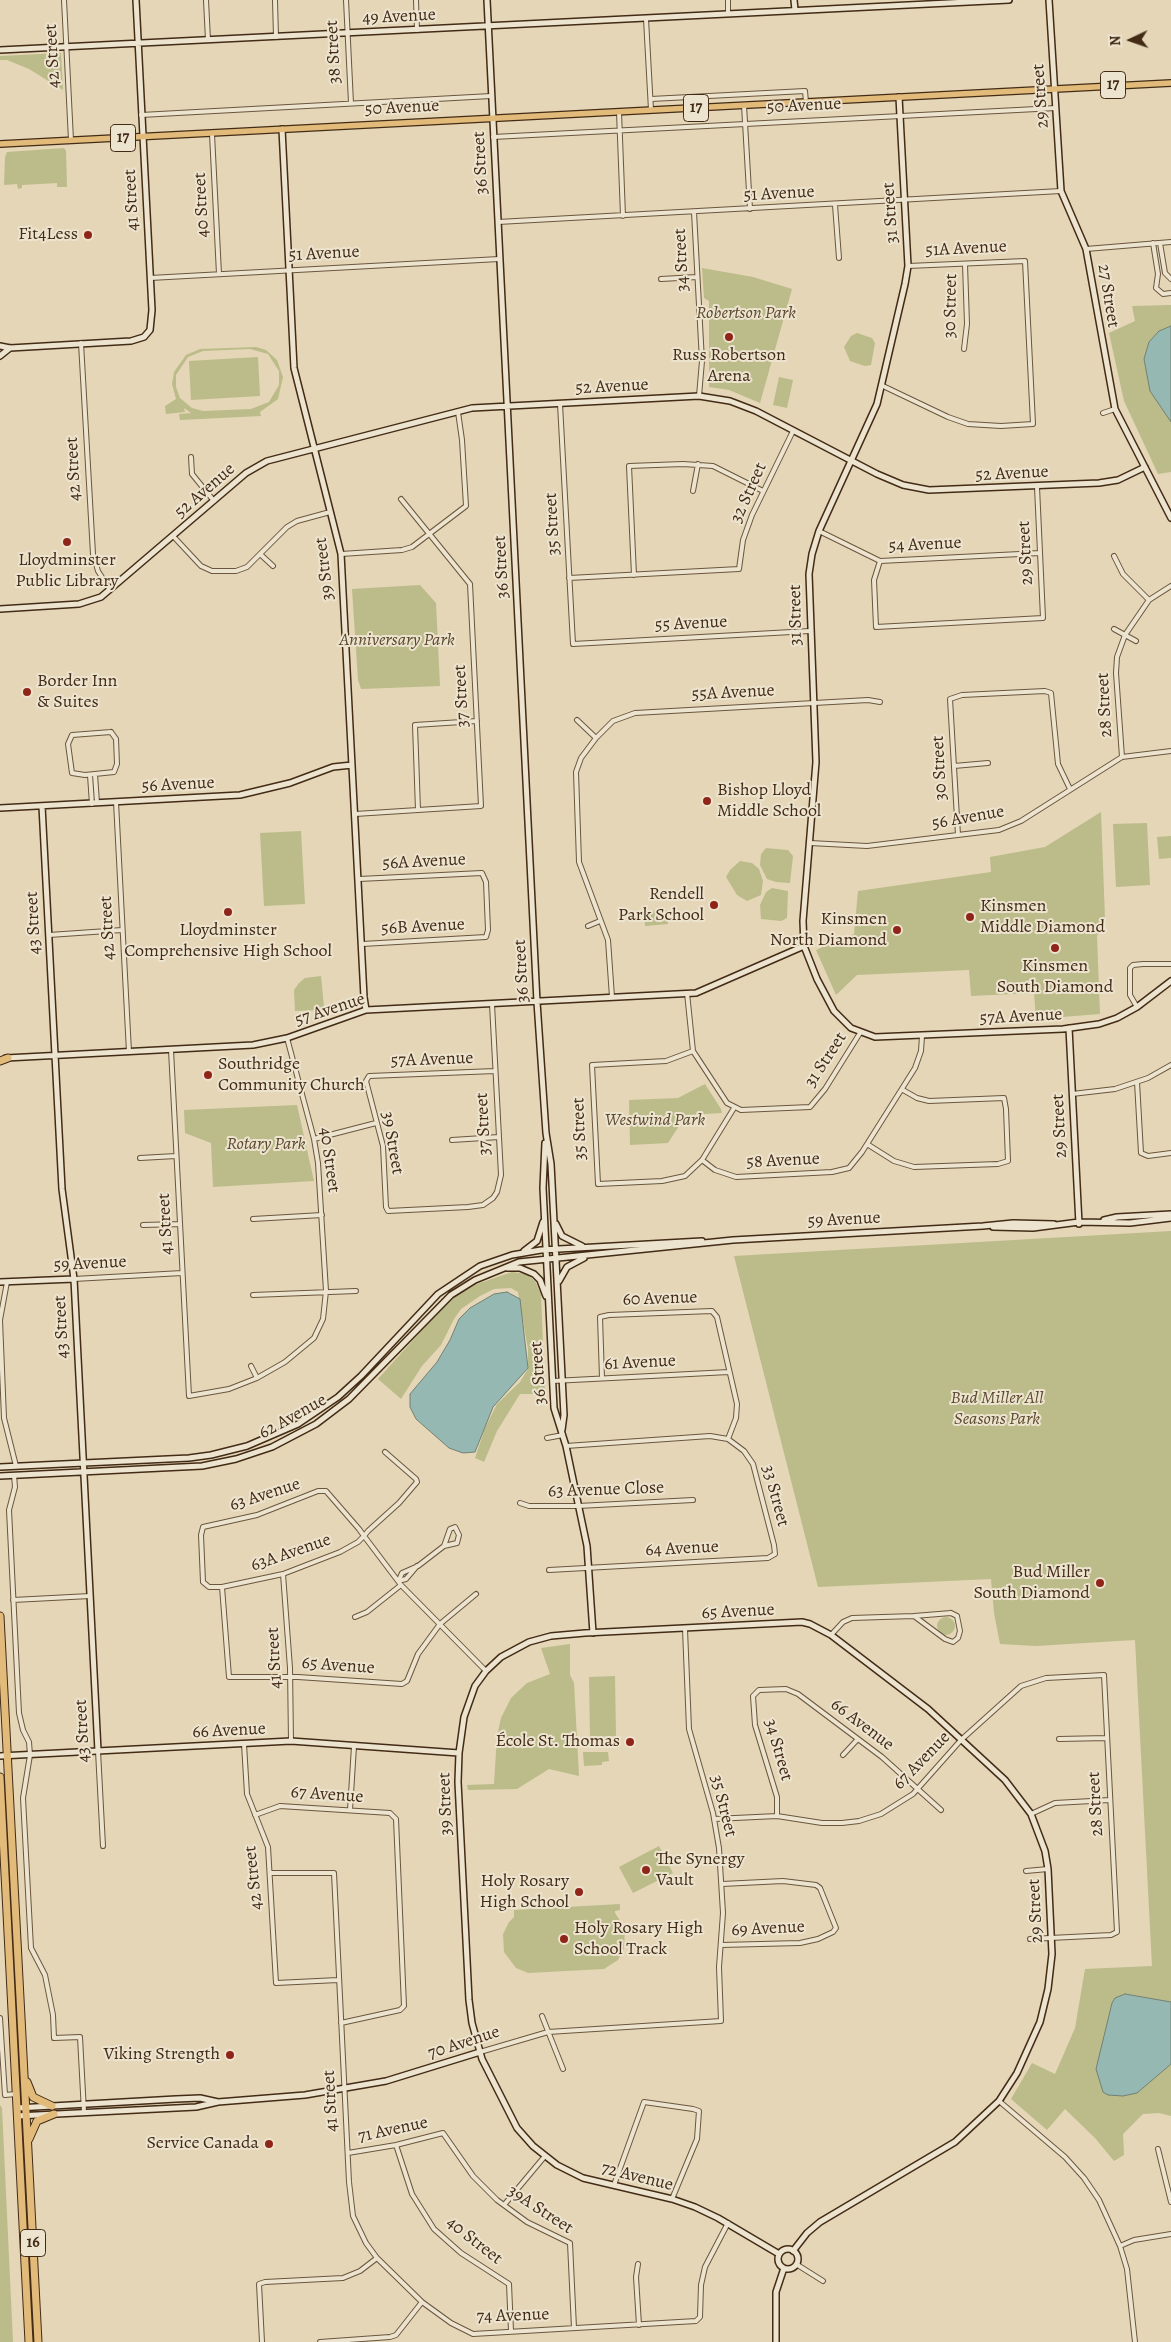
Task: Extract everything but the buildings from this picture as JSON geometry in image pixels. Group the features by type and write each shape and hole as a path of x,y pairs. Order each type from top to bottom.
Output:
{"highway":[{"name":"16","path":"0,1616 4,1756 24,2071 38,2342"},
{"name":"16","path":"0,1777 29,2342"},
{"path":"24,2071 33,2097 53,2110 37,2121 28,2144"}],"main road":[{"name":"50 Avenue","path":"0,144 1171,83"}],"street":[{"name":"42 Street","path":"64,0 71,140"},
{"name":"41 Street","path":"81,343 131,340 144,337 150,330 152,319 136,0"},
{"path":"206,0 208,40"},
{"path":"275,0 276,37"},
{"name":"38 Street","path":"346,0 351,103"},
{"path":"416,0 417,30"},
{"name":"36 Street","path":"486,0 537,1002 554,1219 564,1415 562,1432"},
{"path":"728,0 728,14"},
{"path":"794,0 795,10"},
{"name":"49 Avenue","path":"0,50 1009,0"},
{"name":"29 Street","path":"1048,0 1061,191"},
{"path":"646,19 651,110"},
{"name":"50 Avenue","path":"651,98 805,91 806,102"},
{"name":"50 Avenue","path":"142,115 491,96"},
{"name":"31 Street","path":"734,1108 751,1111 810,1107 816,1102 860,1033 849,1027 834,1011 817,979 804,946 803,921 816,762 809,574 812,554 819,531 853,461 883,386 908,266 899,97"},
{"path":"744,105 750,209"},
{"name":"50 Avenue","path":"493,137 1056,108"},
{"path":"619,112 623,216"},
{"name":"39 Street","path":"282,129 294,368 341,554 366,1010"},
{"name":"40 Street","path":"212,134 219,274"},
{"name":"51 Avenue","path":"498,222 835,205 1061,191"},
{"name":"27 Street","path":"1061,191 1086,249 1115,409 1171,518"},
{"path":"835,205 839,258"},
{"name":"34 Street","path":"694,212 702,361 699,396"},
{"path":"1086,249 1171,242"},
{"path":"1153,243 1158,274 1156,284 1159,292 1166,295 1171,294"},
{"path":"1160,243 1166,273 1171,279"},
{"path":"1155,259 1162,258"},
{"name":"51 Avenue","path":"150,278 499,259"},
{"name":"51A Avenue","path":"883,386 948,418 968,424 1001,426 1033,424 1025,261 908,266"},
{"name":"30 Street","path":"964,349 967,324 965,264"},
{"path":"1158,274 1166,273"},
{"path":"661,279 697,277"},
{"name":"42 Street","path":"81,343 93,554 98,571 110,590"},
{"path":"0,346 10,348 81,343"},
{"path":"0,356 10,348"},
{"name":"52 Avenue","path":"110,590 246,473 261,464 314,448 472,408 699,396 730,400 890,480 916,488 941,491 1037,487 1118,480 1145,467"},
{"name":"35 Street","path":"560,404 573,644"},
{"path":"1104,413 1115,409"},
{"path":"341,554 402,550 412,547 466,506 462,440 458,412"},
{"name":"32 Street","path":"634,575 739,569 743,540 752,515 793,431"},
{"path":"191,457 192,474 214,501"},
{"path":"570,578 634,575 628,466 698,464 716,467 763,491"},
{"path":"693,491 698,464"},
{"name":"29 Street","path":"880,561 874,580 876,628 1043,618 1037,487"},
{"path":"401,499 431,534"},
{"path":"173,536 194,560 212,571 236,571 247,567 287,527 297,521 330,512"},
{"name":"54 Avenue","path":"819,531 880,561 1040,553"},
{"name":"37 Street","path":"418,810 477,808 481,806 470,584 431,534"},
{"path":"260,554 273,566"},
{"path":"1114,556 1122,574 1149,600 1171,586"},
{"path":"0,609 80,604 93,601 110,590"},
{"name":"28 Street","path":"1122,757 1116,673 1117,656 1125,635 1149,600"},
{"path":"1114,629 1136,641"},
{"name":"55 Avenue","path":"573,644 810,631"},
{"name":"30 Street","path":"958,835 950,699 962,695 1044,691 1051,693 1058,764 1070,789"},
{"name":"55A Avenue","path":"596,738 613,721 635,713 868,700 880,702"},
{"path":"577,720 596,738 578,764 576,781 579,862 608,940 612,996"},
{"path":"355,814 418,810 415,725 477,722"},
{"path":"111,732 116,739 117,768 112,773 93,775 75,774 70,770 70,737 74,734 111,732"},
{"name":"56 Avenue","path":"810,842 867,846 958,835 1010,826 1122,757 1171,751"},
{"path":"954,766 988,763"},
{"name":"56 Avenue","path":"0,808 240,795 290,783 333,766 352,766"},
{"path":"93,775 94,803"},
{"name":"42 Street","path":"116,802 128,1052"},
{"name":"43 Street","path":"42,806 63,1207 74,1279 103,1846"},
{"name":"56A Avenue","path":"358,879 482,873 486,882 488,930 486,937"},
{"path":"588,926 600,921"},
{"path":"49,934 122,930"},
{"name":"56B Avenue","path":"362,944 486,937"},
{"name":"57 Avenue","path":"3,1059 253,1045 287,1038 366,1010 537,1002 612,996 687,994 702,991 804,946"},
{"path":"1137,1007 1130,995 1130,968 1133,965 1143,964 1171,964"},
{"name":"57A Avenue","path":"860,1033 882,1037 922,1036 1069,1028 1099,1024 1117,1018 1137,1007 1171,981"},
{"path":"687,994 693,1051 727,1103 734,1108 702,1160"},
{"name":"37 Street","path":"483,1205 493,1198 500,1184 492,1004"},
{"name":"29 Street","path":"1069,1028 1079,1223"},
{"path":"903,1090 917,1098 929,1101 1004,1098 1009,1152 1008,1160 998,1164 914,1167 894,1161 867,1144 903,1090 920,1058 922,1036"},
{"name":"40 Street","path":"256,1378 301,1351 314,1338 324,1319 326,1291 322,1215 314,1139 287,1038"},
{"name":"41 Street","path":"171,1050 189,1396 229,1389 256,1378"},
{"name":"35 Street","path":"693,1051 666,1061 592,1065 598,1184 674,1179 692,1171 702,1160"},
{"path":"1072,1094 1097,1093 1137,1082 1171,1065"},
{"name":"57A Avenue","path":"369,1076 495,1071"},
{"name":"39 Street","path":"369,1076 366,1081 382,1146 386,1207 388,1211 483,1205"},
{"path":"1137,1082 1141,1153 1148,1156 1171,1153"},
{"path":"314,1139 376,1123"},
{"name":"36 Street","path":"546,1133 543,1188 554,1408 566,1446 589,1568 592,1633"},
{"path":"452,1140 499,1137"},
{"name":"58 Avenue","path":"702,1160 715,1170 736,1177 832,1172 849,1168 867,1144"},
{"path":"140,1158 176,1156"},
{"path":"521,1253 537,1241 545,1212"},
{"path":"253,1219 322,1215"},
{"name":"59 Avenue","path":"547,1258 588,1256 707,1242 983,1226 1099,1222 1171,1216"},
{"path":"554,1219 562,1236 585,1248"},
{"path":"143,1225 180,1224"},
{"name":"59 Avenue","path":"547,1250 695,1240 707,1242"},
{"name":"62 Avenue","path":"0,1467 140,1461 211,1455 247,1446 286,1430 319,1411 348,1389 426,1306 451,1284 480,1266 521,1253 547,1250"},
{"path":"557,1294 563,1271 576,1261 588,1256"},
{"name":"62 Avenue","path":"0,1476 209,1465 246,1456 287,1440 326,1418 362,1388 451,1295 475,1280 502,1268 519,1262 547,1258"},
{"path":"502,1268 520,1268 534,1274 540,1280 549,1311"},
{"name":"59 Avenue","path":"0,1282 182,1273"},
{"path":"7,1282 0,1326 4,1418 16,1466"},
{"path":"253,1295 356,1291"},
{"name":"60 Avenue","path":"602,1378 600,1317 609,1315 712,1311 717,1317 729,1372"},
{"path":"250,1366 256,1378"},
{"path":"566,1446 710,1436 728,1439 738,1408 729,1372"},
{"name":"61 Avenue","path":"553,1381 729,1372"},
{"path":"547,1438 562,1432"},
{"name":"33 Street","path":"728,1439 744,1451 753,1464 774,1545 774,1554"},
{"name":"63A Avenue","path":"222,1588 283,1574 340,1552 364,1536 399,1503 417,1482 416,1479 385,1452"},
{"path":"14,1475 15,1487 9,1510 18,1713 29,1742 30,1755 23,1798 31,1948 44,1975 53,2015 54,2038 80,2037 84,2112"},
{"name":"63 Avenue","path":"222,1588 209,1587 203,1582 201,1535 206,1525 257,1515 318,1491 326,1491 364,1536"},
{"name":"63 Avenue Close","path":"520,1503 529,1506 578,1506 693,1500"},
{"path":"399,1580 402,1574 418,1566 444,1546 459,1541 460,1535 455,1527 450,1529 444,1546"},
{"path":"364,1536 401,1585 486,1670"},
{"name":"64 Avenue","path":"549,1570 768,1558 774,1554"},
{"name":"41 Street","path":"283,1574 290,1677 291,1741"},
{"path":"354,1617 367,1612 401,1585"},
{"name":"65 Avenue","path":"222,1588 229,1677 290,1677 402,1684 407,1682 418,1654 440,1624"},
{"path":"440,1624 476,1594"},
{"path":"13,1600 90,1596"},
{"path":"831,1635 843,1622 852,1618 955,1613 959,1620 958,1638 953,1642 945,1639 914,1616"},
{"name":"65 Avenue","path":"486,1670 501,1657 529,1642 551,1636 802,1622 831,1635 928,1709 961,1740"},
{"name":"35 Street","path":"685,1629 689,1730 714,1819 722,1884 719,1967 721,2021"},
{"name":"39 Street","path":"486,1670 468,1701 459,1752 458,1789 470,2000 480,2052 510,2118 524,2138 545,2156"},
{"name":"28 Street","path":"1052,1938 1111,1935 1117,1932 1104,1676"},
{"name":"67 Avenue","path":"714,1819 776,1816 822,1823 859,1821 882,1814 899,1804 919,1788 961,1740 1021,1686 1046,1678 1104,1676"},
{"name":"66 Avenue","path":"754,1692 766,1689 792,1690 882,1757 919,1788 941,1810"},
{"name":"34 Street","path":"754,1692 755,1725 776,1797 776,1816"},
{"path":"1060,1740 1107,1738"},
{"path":"844,1755 857,1740"},
{"name":"29 Street","path":"793,2251 807,2233 820,2222 955,2142 999,2100 1023,2062 1040,2022 1050,1980 1052,1938 1048,1869 1045,1851 1031,1814 1005,1780 961,1740"},
{"name":"66 Avenue","path":"4,1756 291,1741 459,1752"},
{"name":"42 Street","path":"244,1744 247,1794 268,1847 276,1984 338,1980"},
{"path":"350,1810 354,1746"},
{"path":"1031,1814 1055,1803 1110,1800"},
{"name":"67 Avenue","path":"255,1815 280,1806 390,1813 396,1819 404,2006 400,2010 341,2023"},
{"path":"1026,1872 1048,1869"},
{"name":"41 Street","path":"270,1872 334,1873 344,2089 353,2216 366,2243 377,2258 422,2302"},
{"name":"69 Avenue","path":"721,1945 788,1944 818,1939 833,1932 836,1928 820,1888 816,1885 777,1881 722,1884"},
{"path":"1030,1938 1052,1938"},
{"path":"542,2016 563,2069"},
{"path":"0,2018 5,2095 16,2094"},
{"name":"70 Avenue","path":"53,2110 84,2112 201,2106 218,2102 289,2097 344,2089 408,2075 548,2032 721,2021"},
{"name":"70 Avenue","path":"17,2112 53,2110 83,2104 192,2098 218,2102"},
{"path":"999,2100 1045,2137 1084,2178 1099,2200 1120,2246 1131,2289 1135,2342"},
{"path":"614,2185 644,2102 699,2111 695,2144 672,2199"},
{"name":"71 Avenue","path":"348,2153 396,2145 443,2133"},
{"name":"39A Street","path":"443,2133 473,2176 504,2205 526,2222 570,2243 574,2328"},
{"name":"40 Street","path":"396,2145 412,2194 434,2229 461,2253 509,2284 511,2331"},
{"path":"1158,2149 1171,2202"},
{"path":"504,2205 545,2156"},
{"name":"72 Avenue","path":"545,2156 570,2172 672,2199 728,2223 780,2254"},
{"name":"74 Avenue","path":"422,2302 451,2323 473,2334 696,2321 700,2317 705,2267 728,2223"},
{"path":"1120,2246 1134,2240 1171,2234"},
{"path":"787,2249 793,2251 797,2256 796,2264 792,2268 784,2268 778,2262 780,2254 787,2249"},
{"path":"262,2342 258,2293 258,2286 261,2283 343,2278 360,2271 377,2258"},
{"path":"638,2264 636,2277 639,2325"},
{"path":"796,2264 823,2281"},
{"path":"776,2342 776,2292 784,2268"},
{"path":"320,2342 390,2338 396,2335 422,2302"}],"green space":[{"path":"61,53 63,90 29,69 7,60 0,60 0,56"},
{"path":"64,148 66,151 67,187 57,187 57,183 22,185 22,188 18,189 17,184 4,185 5,157 7,152"},
{"name":"Robertson Park","path":"702,268 753,277 792,289 760,403 729,390 709,387 709,301 704,298"},
{"path":"1171,305 1171,472 1158,474 1124,401 1109,333 1135,321 1132,306"},
{"path":"857,333 872,338 875,343 871,365 865,366 850,361 844,347 851,336"},
{"path":"256,347 266,350 277,360 283,377 278,399 260,412 261,416 180,420 179,414 191,413 184,408 185,412 166,414 165,406 176,399 172,384 174,372 186,355 200,349","holes":["250,349 268,354 279,371 279,385 269,402 251,409 203,411 192,408 180,398 176,387 176,375 188,357 203,351"]},
{"path":"258,357 260,396 191,400 189,361"},
{"path":"779,377 793,380 787,408 773,405"},
{"name":"Anniversary Park","path":"420,585 436,603 440,686 361,689 358,680 352,589"},
{"path":"1101,812 1105,919 1097,936 1100,1014 1036,1019 1034,993 971,996 969,970 857,975 836,995 816,950 854,934 858,891 991,872 990,857 1045,847"},
{"path":"1147,823 1150,885 1116,887 1113,824"},
{"path":"301,831 305,904 264,906 260,833"},
{"path":"1171,836 1171,858 1159,859 1157,837"},
{"path":"766,848 788,850 793,856 790,883 767,879 760,865 761,854"},
{"path":"740,861 752,863 759,869 763,881 761,895 747,901 737,895 726,877 730,870"},
{"path":"772,888 788,891 787,918 781,921 761,919 760,905 766,892"},
{"path":"667,910 668,924 645,926 644,911"},
{"path":"321,976 324,1007 321,1010 295,1011 294,990 299,983 305,978"},
{"name":"Westwind Park","path":"705,1084 722,1113 686,1115 668,1143 630,1145 629,1100 678,1098"},
{"name":"Rotary Park","path":"297,1105 314,1181 213,1187 211,1143 185,1133 184,1110"},
{"name":"Bud Miller All Seasons Park","path":"1171,1231 1171,2116 1159,2113 1143,2114 1123,2134 1124,2155 1114,2161 1095,2138 1065,2109 1047,2130 1011,2099 1032,2063 1055,2074 1075,2028 1085,1969 1152,1966 1135,1640 1036,1646 1000,1644 994,1613 991,1579 818,1587 734,1256"},
{"path":"512,1272 526,1274 535,1281 541,1294 545,1394 520,1394 497,1431 484,1462 475,1458 485,1428 497,1404 520,1382 528,1369 528,1349 518,1292 511,1288 494,1289 461,1309 441,1345 422,1366 401,1399 378,1379 440,1310 456,1296 477,1284"},
{"path":"946,1617 952,1620 955,1626 952,1632 946,1635 940,1632 937,1626 940,1620"},
{"path":"570,1644 570,1675 574,1683 579,1776 549,1769 517,1789 468,1790 467,1785 494,1784 497,1736 501,1718 511,1698 527,1683 550,1674 541,1648"},
{"path":"615,1676 616,1736 590,1737 589,1677"},
{"path":"583,1752 608,1752 609,1761 602,1762 602,1765 584,1766"},
{"name":"The Synergy Vault","path":"659,1846 673,1873 633,1893 619,1867"},
{"name":"Holy Rosary High School Track","path":"620,1904 620,1910 615,1911 615,1913 625,1928 624,1948 618,1960 604,1969 528,1973 516,1968 504,1952 503,1934 514,1917 514,1910"},
{"path":"0,2105 2,2108 13,2342 0,2342"}],"water":[{"path":"1171,326 1171,422 1150,391 1144,359 1149,342 1159,331"},
{"path":"507,1292 520,1299 528,1368 493,1407 475,1452 463,1453 449,1448 416,1419 410,1407 410,1394 437,1362 450,1340 459,1319 470,1308 494,1294"},
{"path":"1125,1994 1171,2002 1171,2064 1137,2093 1123,2096 1108,2095 1103,2092 1096,2069 1112,2003 1115,1998"}],"place":[{"name":"Fit4Less","path":"88,235"},
{"name":"Russ Robertson Arena","path":"729,337"},
{"name":"Lloydminster Public Library","path":"67,542"},
{"name":"Border Inn & Suites","path":"27,692"},
{"name":"Bishop Lloyd Middle School","path":"707,801"},
{"name":"Rendell Park School","path":"714,905"},
{"name":"Lloydminster Comprehensive High School","path":"228,912"},
{"name":"Kinsmen Middle Diamond","path":"970,917"},
{"name":"Kinsmen North Diamond","path":"897,930"},
{"name":"Kinsmen South Diamond","path":"1055,948"},
{"name":"Southridge Community Church","path":"208,1075"},
{"name":"Bud Miller South Diamond","path":"1100,1583"},
{"name":"École St. Thomas","path":"630,1742"},
{"name":"The Synergy Vault","path":"646,1870"},
{"name":"Holy Rosary High School","path":"579,1892"},
{"name":"Holy Rosary High School Track","path":"564,1939"},
{"name":"Viking Strength","path":"230,2055"},
{"name":"Service Canada","path":"269,2144"}]}
